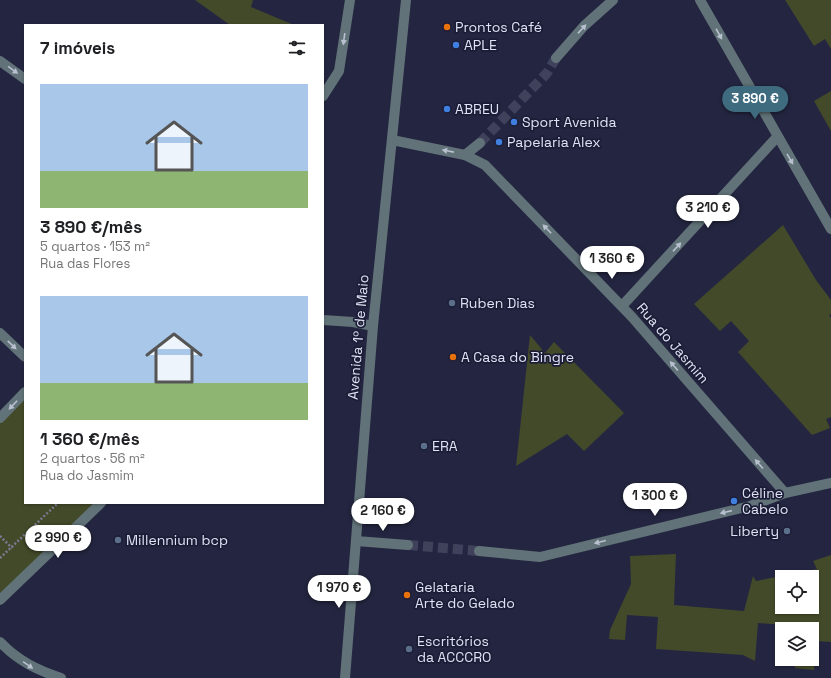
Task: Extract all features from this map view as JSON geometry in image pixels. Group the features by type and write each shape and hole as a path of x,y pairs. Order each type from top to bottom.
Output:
{"street":[{"path":"324,94 339,71 350,0"},
{"name":"Avenida 1º de Maio","path":"345,678 373,326 406,0"},
{"path":"556,58 584,26 613,0"},
{"path":"700,0 831,229"},
{"path":"0,61 24,78"},
{"path":"622,306 777,137"},
{"name":"Rua do Jasmim","path":"392,140 465,155 485,165 622,306 785,493"},
{"path":"465,155 480,143"},
{"path":"324,320 353,322 373,326"},
{"path":"0,333 24,356"},
{"path":"0,418 24,393"},
{"path":"479,552 540,557 750,506 785,493 831,483"},
{"path":"0,600 100,504"},
{"path":"356,541 408,545"},
{"path":"0,642 7,650 35,670 61,678"}],"path":[{"path":"0,558 57,504"},
{"path":"0,536 12,548"}],"green space":[{"path":"195,0 253,0 251,7 292,24 229,24"},
{"path":"785,0 831,0 831,49 825,39 814,46"},
{"path":"831,91 831,131 814,101"},
{"path":"783,225 816,280 831,300 831,314 829,315 831,318 831,417 826,419 830,428 812,435 738,352 749,341 731,321 720,331 694,304"},
{"path":"530,335 545,353 554,342 624,413 584,451 567,434 516,466"},
{"path":"24,393 24,504 100,504 0,600 0,418"},
{"path":"676,554 674,605 744,611 753,576 756,581 775,577 775,614 819,614 819,570 812,570 817,569 813,561 831,555 831,642 819,641 819,622 775,622 775,624 758,623 755,661 743,655 656,649 658,617 627,615 625,640 609,639 610,630 631,584 630,556"},
{"path":"795,666 814,666 814,670 795,668"}],"tunnel":[{"path":"480,143 547,73 556,58"},
{"path":"408,545 479,551"}],"place":[{"name":"Prontos Café","path":"447,27"},
{"name":"APLE","path":"456,45"},
{"name":"ABREU","path":"447,109"},
{"name":"Sport Avenida","path":"514,122"},
{"name":"Papelaria Alex","path":"499,142"},
{"name":"Ruben Dias","path":"452,303"},
{"name":"A Casa do Bingre","path":"453,357"},
{"name":"ERA","path":"424,446"},
{"name":"Céline Cabelo","path":"734,501"},
{"name":"Liberty","path":"787,531"},
{"name":"Millennium bcp","path":"118,540"},
{"name":"Gelataria Arte do Gelado","path":"407,595"},
{"name":"Escritórios da ACCCRO","path":"409,649"}]}
